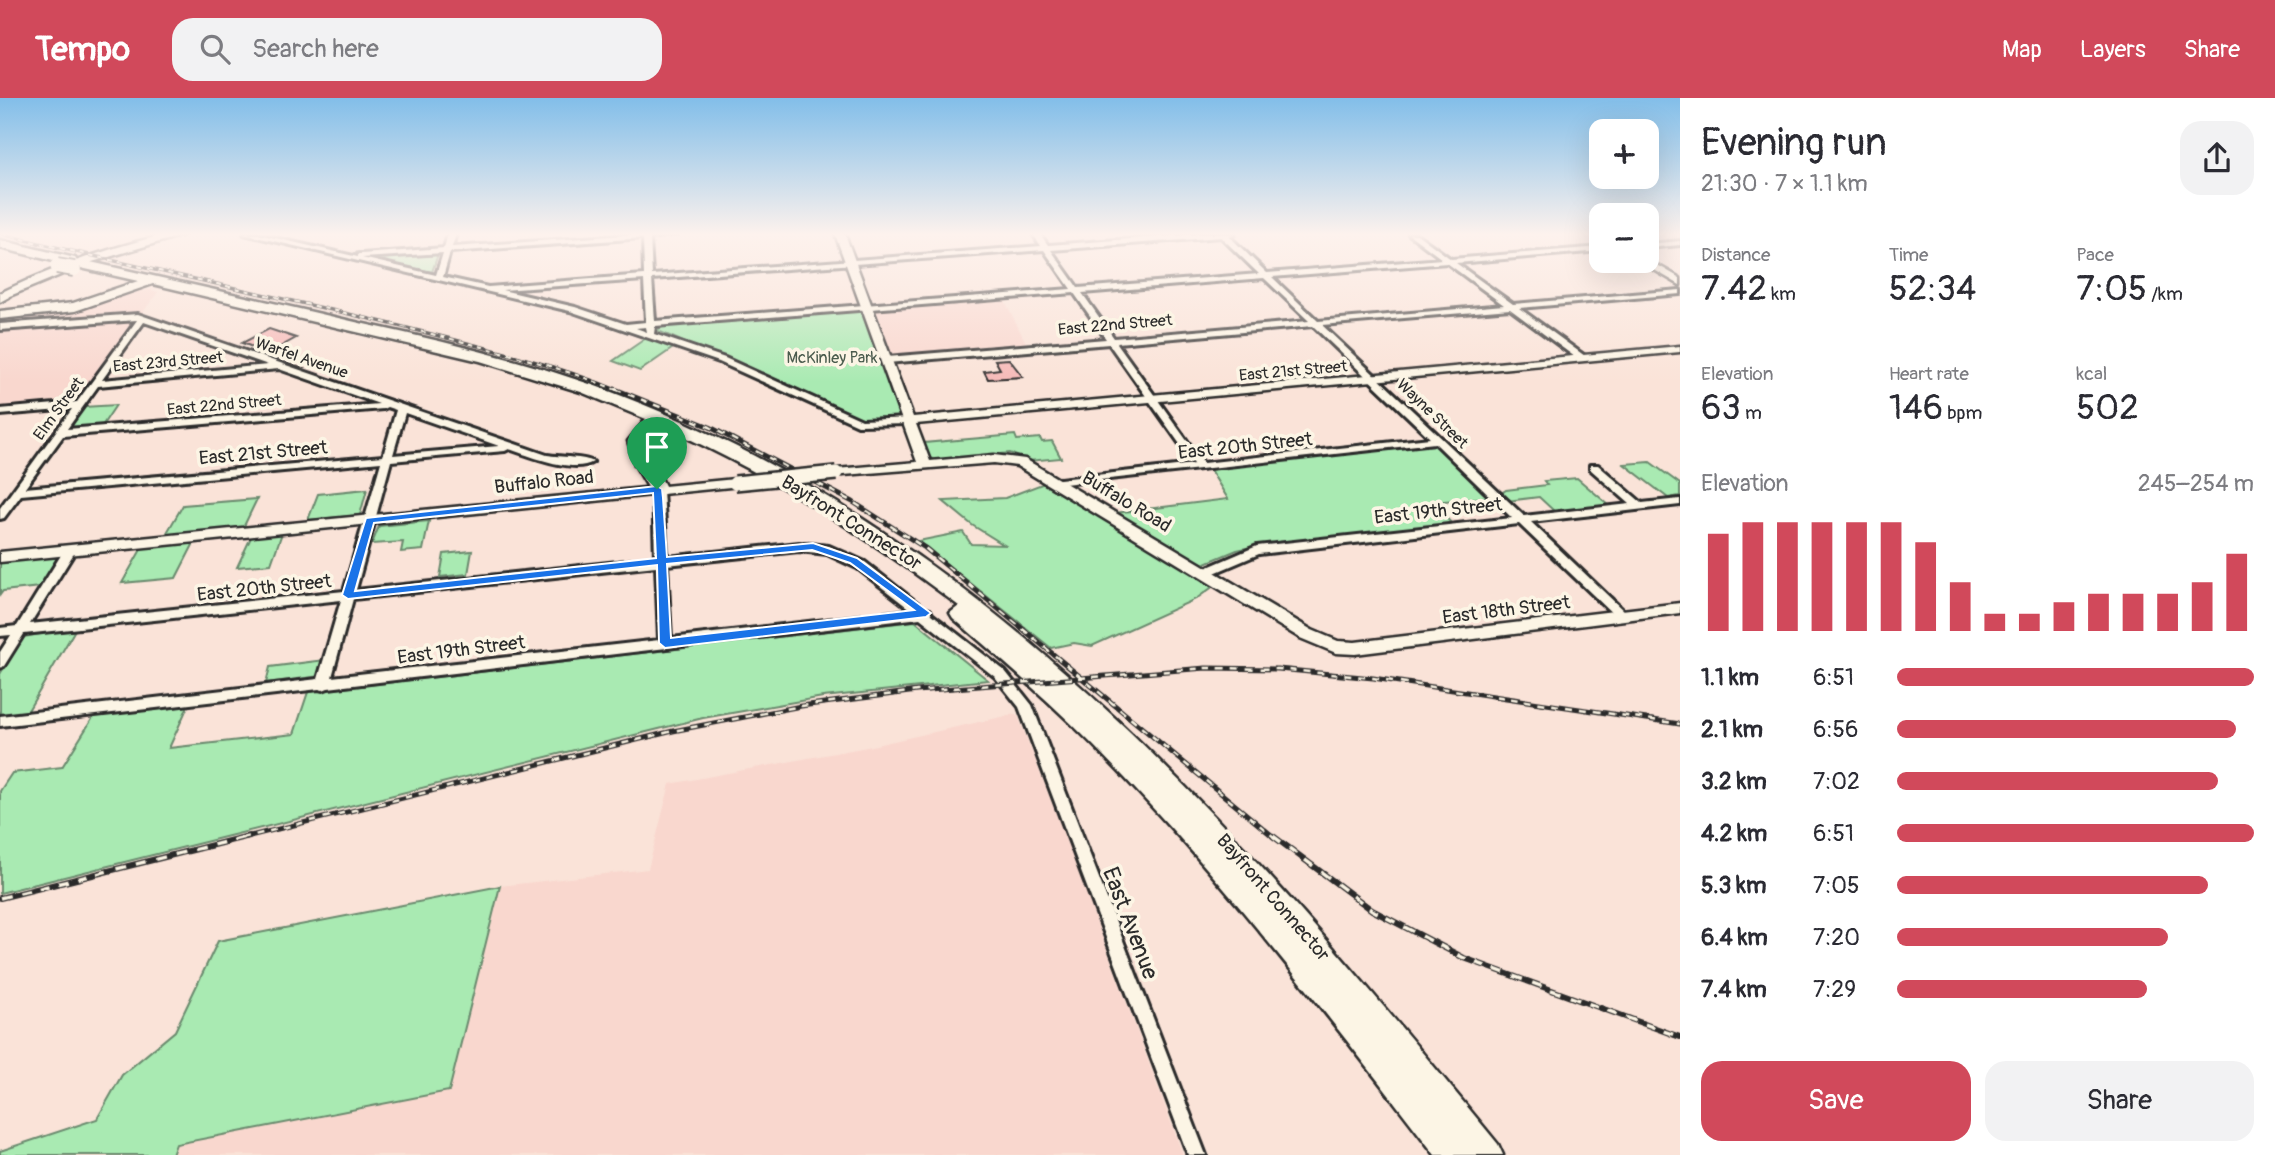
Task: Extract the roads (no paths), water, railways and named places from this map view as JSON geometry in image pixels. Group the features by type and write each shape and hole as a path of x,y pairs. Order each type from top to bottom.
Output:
{"highway":[{"path":"104,299 118,286 116,283"},
{"path":"0,303 17,314 52,312 104,299 144,283"},
{"name":"Bayfront Connector","path":"152,283 474,362 654,420 771,471 839,510 898,549 996,623 1080,695 1179,791 1318,963 1455,1155"},
{"path":"654,420 637,436 639,449 657,489"},
{"name":"Bayfront Connector","path":"654,420 671,433 754,474 834,522 904,569 980,628 1065,703 1161,798 1318,963 1487,1155"},
{"path":"639,449 671,433"}],"main road":[{"path":"0,303 31,283"},
{"path":"858,283 925,465"},
{"name":"East 21st Street","path":"910,421 1680,349"},
{"name":"Buffalo Road","path":"0,557 369,521 657,489 1003,459 1020,462 1296,628 1336,647"},
{"name":"East 18th Street","path":"1336,647 1355,648 1680,608"}],"street":[{"path":"466,283 629,326 651,329 867,307 1167,283"},
{"path":"490,289 571,283"},
{"path":"648,283 651,329"},
{"path":"1071,283 1201,467"},
{"name":"Wayne Street","path":"1274,283 1621,615"},
{"path":"1479,283 1582,358"},
{"name":"East 22nd Street","path":"887,360 1680,292"},
{"name":"Warfel Avenue","path":"0,327 142,318 512,447 557,461 588,462"},
{"name":"Elm Street","path":"0,516 142,318"},
{"path":"651,329 858,422 910,421"},
{"name":"East 23rd Street","path":"96,383 284,367"},
{"path":"0,412 80,405"},
{"path":"323,685 387,458 396,407"},
{"name":"East 22nd Street","path":"59,433 396,407"},
{"name":"East 20th Street","path":"1055,482 1438,440"},
{"name":"East 21st Street","path":"17,492 512,447"},
{"path":"1594,467 1640,507"},
{"path":"657,489 665,643"},
{"name":"East 19th Street","path":"1205,573 1257,550 1680,502"},
{"name":"East 20th Street","path":"0,632 799,547 824,548"},
{"name":"East Avenue","path":"824,548 853,560 926,613 1007,681 1025,705 1197,1155"},
{"path":"0,663 70,550"},
{"name":"East 19th Street","path":"0,721 926,613"}],"railway":[{"path":"213,283 452,339 536,362 619,391"},
{"path":"615,389 710,427 853,502 925,548 1082,678"},
{"path":"1082,678 1206,668 1278,669 1373,678 1680,724"},
{"path":"242,838 673,731 801,706 917,691 1082,678"},
{"path":"1082,678 1275,838"},
{"path":"0,898 249,836"},
{"path":"1273,836 1372,910 1464,958 1680,1037"}],"park label":[{"name":"McKinley Park","path":"832,357"}]}
